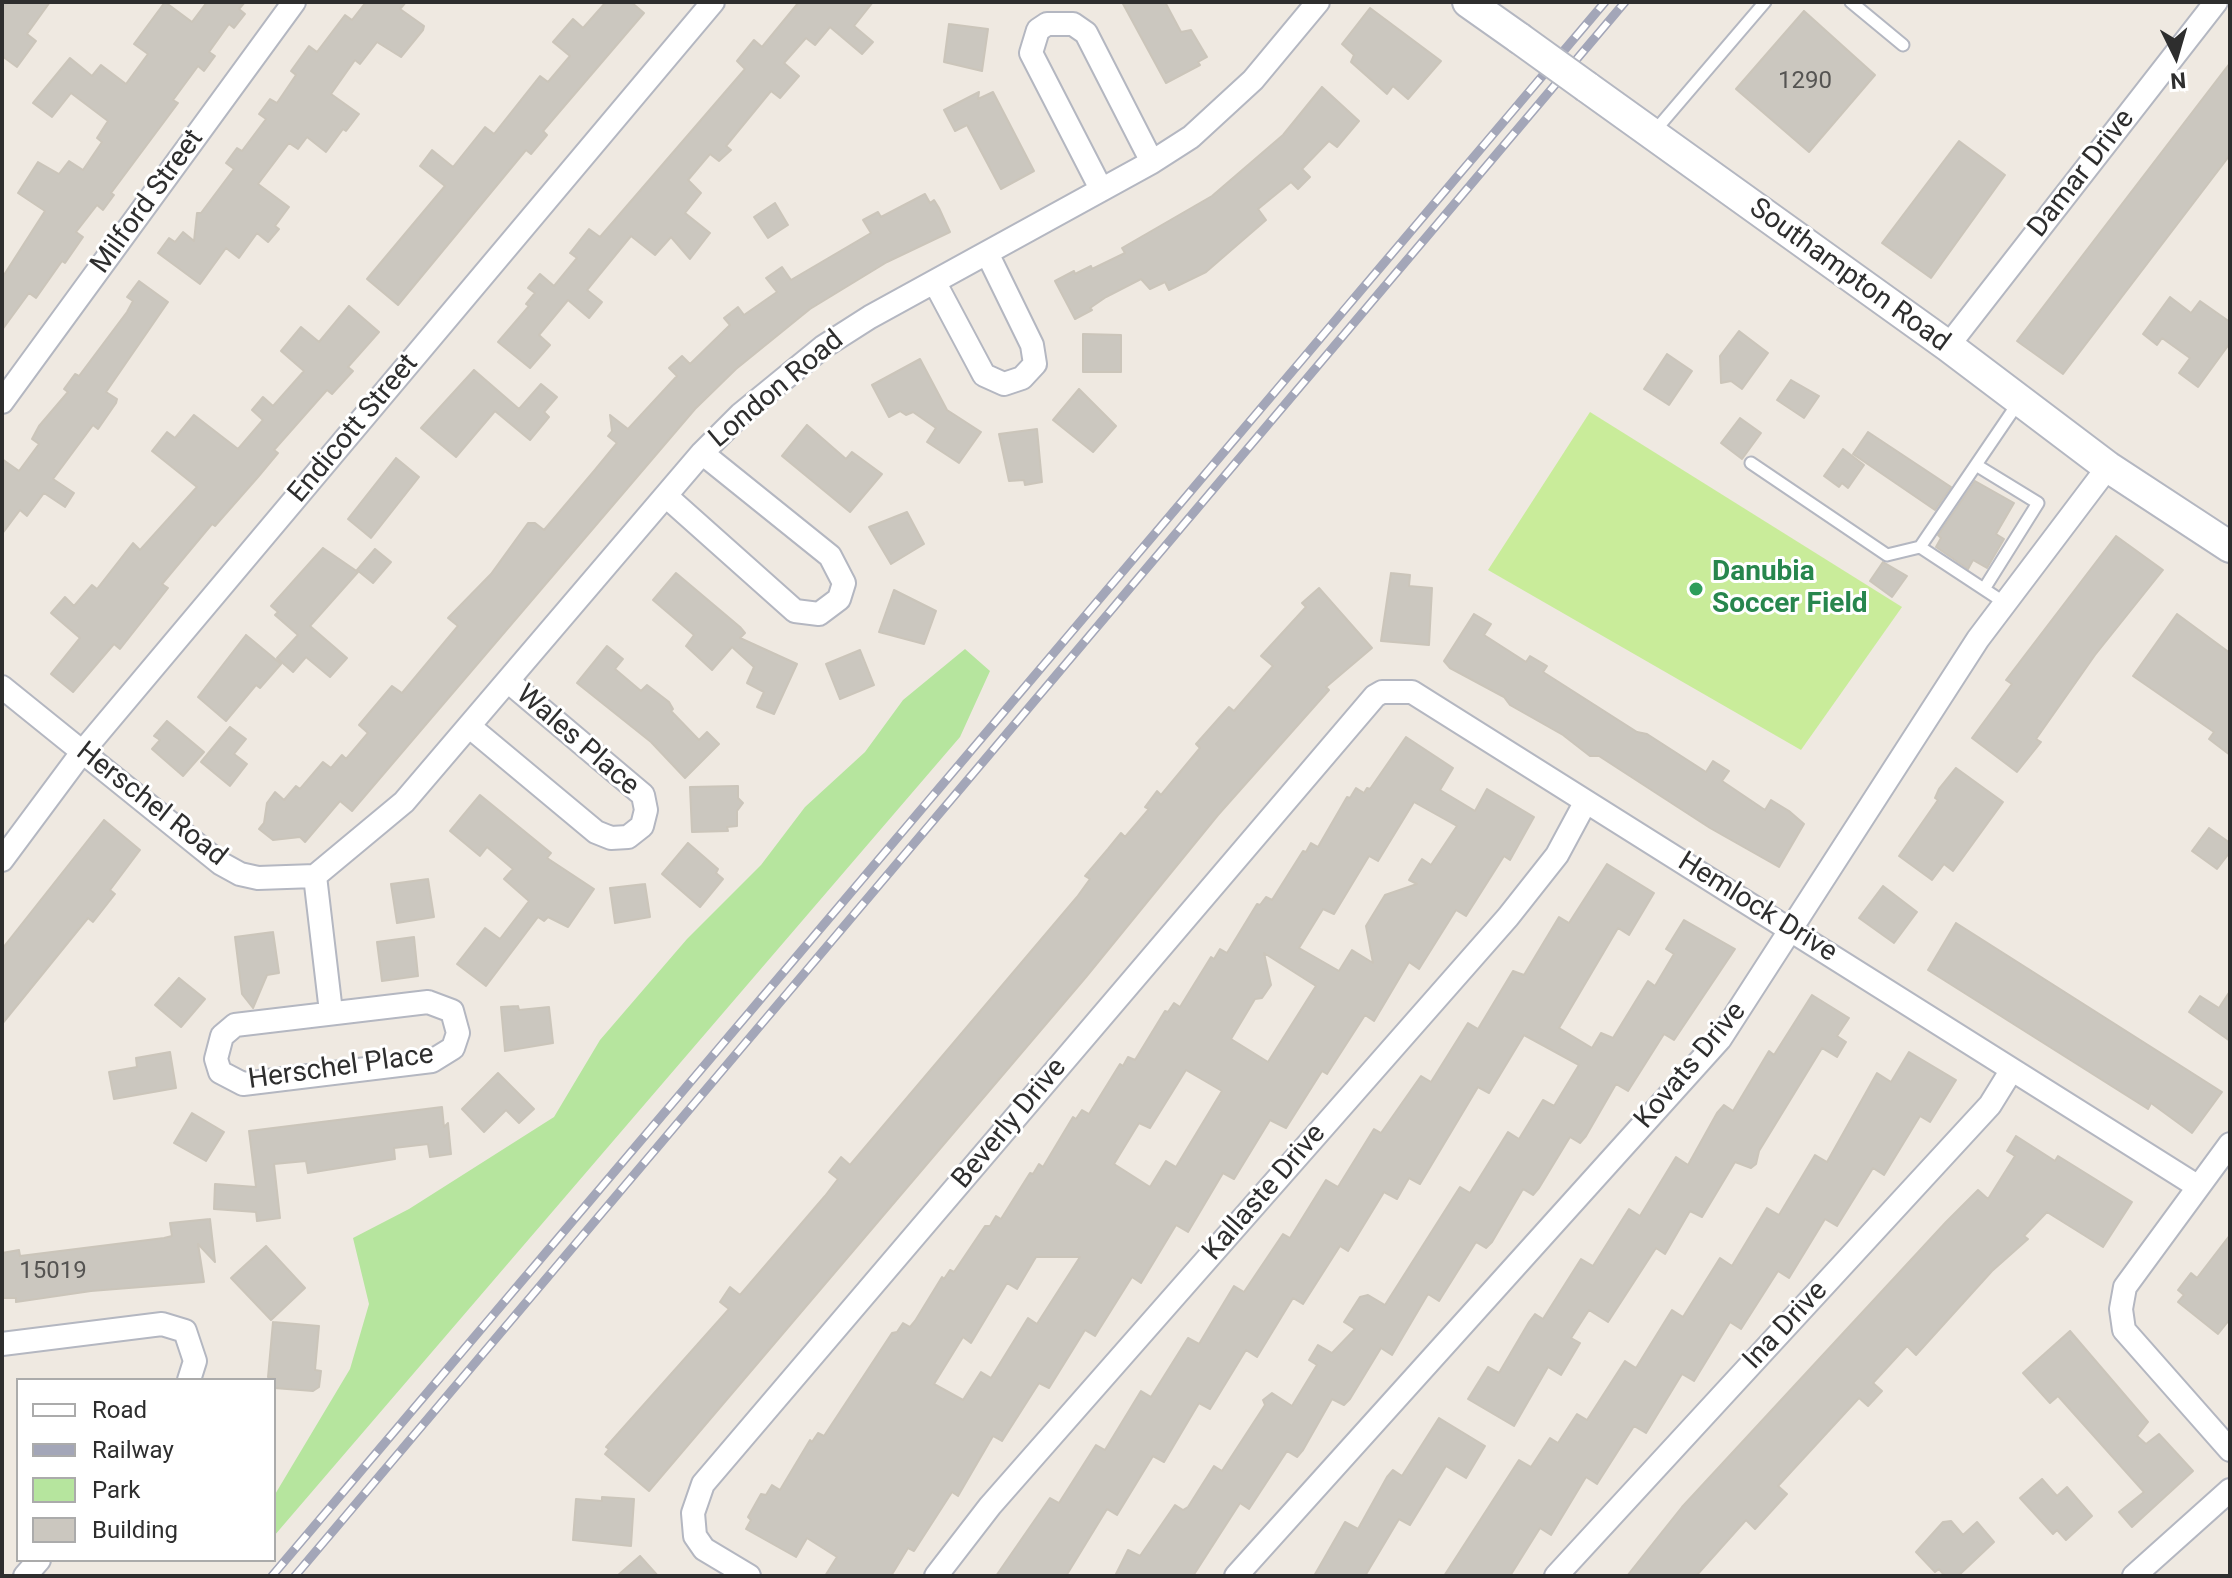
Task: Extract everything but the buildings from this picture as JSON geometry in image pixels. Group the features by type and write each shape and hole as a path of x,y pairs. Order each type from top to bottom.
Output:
{"street":[{"name":"Milford Street","path":"2,402 294,2"},
{"name":"Endicott Street","path":"2,860 83,751 713,2"},
{"name":"London Road","path":"315,876 404,802 702,453 741,414 823,347 1152,162 1214,119 1253,80 1318,2"},
{"name":"Southampton Road","path":"1468,2 1948,346 2108,467 2230,547"},
{"name":"Damar Drive","path":"1948,346 2216,2"},
{"path":"1101,189 1031,53 1038,30 1047,24 1073,24 1086,33 1152,162"},
{"path":"935,283 984,375 1004,384 1022,378 1035,364 1032,345 987,253"},
{"path":"666,496 795,611 819,614 839,599 844,583 830,556 702,453"},
{"name":"Kovats Drive","path":"1236,1576 1720,1039 1794,929 1978,639 2108,467"},
{"name":"Wales Place","path":"470,727 596,832 611,838 628,837 642,826 646,810 643,795 509,682"},
{"name":"Herschel Road","path":"2,687 220,863 240,874 287,879 315,876"},
{"name":"Hemlock Drive","path":"1326,753 1375,696 1395,690 1412,692 1585,803 1794,929 2011,1071 2197,1186"},
{"name":"Beverly Drive","path":"749,1576 704,1549 695,1536 696,1498 703,1484 1326,753"},
{"name":"Kallaste Drive","path":"936,1576 990,1506 1508,917 1557,855 1585,803"},
{"name":"Herschel Place","path":"315,876 331,1012"},
{"name":"Herschel Place","path":"428,1002 452,1011 458,1033 453,1048 432,1061 243,1084 220,1072 216,1048 222,1036 235,1025 331,1012 428,1002"},
{"name":"Ina Drive","path":"1556,1576 1990,1105 2011,1071"},
{"path":"2230,1144 2125,1287 2121,1319 2124,1330 2230,1450"},
{"path":"2,1344 162,1324 185,1331 195,1361 190,1378"},
{"path":"2134,1576 2230,1490"}],"lane":[{"path":"1652,134 1765,2"},
{"path":"1851,2 1903,45"},
{"path":"1751,463 1887,555 1920,547 2020,401"},
{"path":"1976,465 2038,503 1984,589"},
{"path":"1920,547 2005,603"}],"green space":[{"name":"Danubia Soccer Field","path":"1590,412 1902,607 1801,750 1488,570"},
{"path":"965,649 990,671 960,737 276,1534 276,1493 350,1369 369,1304 353,1238 409,1209 554,1117 600,1040 687,939 761,865 805,807 865,752 903,700"}],"railway":[{"path":"272,1576 1605,2"},
{"path":"295,1576 1625,2"}],"place":[{"name":"Danubia Soccer Field","path":"1696,589"}]}
